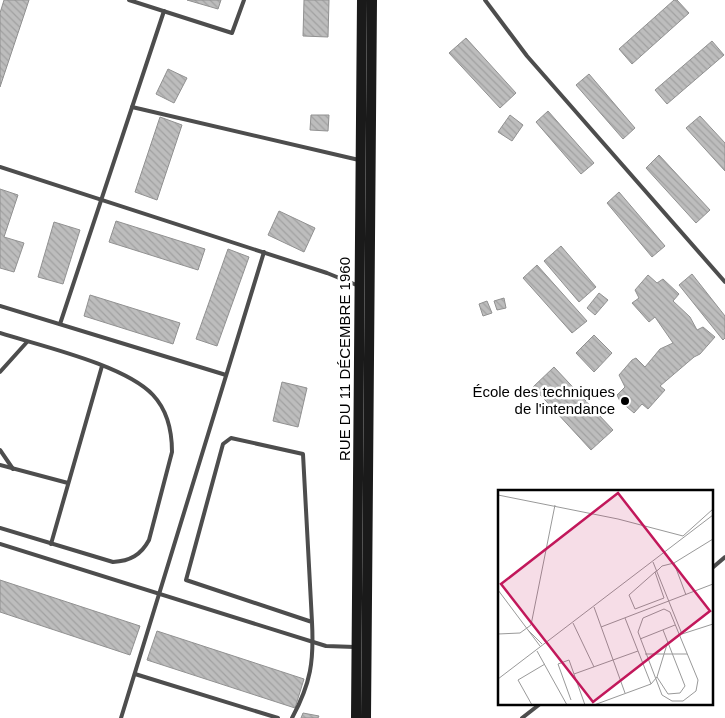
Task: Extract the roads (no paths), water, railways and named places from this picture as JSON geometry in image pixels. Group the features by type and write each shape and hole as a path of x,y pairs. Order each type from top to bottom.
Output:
{"main road":[{"name":"RUE DU 11 DÉCEMBRE 1960","path":"356,718 362,0"},
{"name":"RUE DU 11 DÉCEMBRE 1960","path":"366,718 372,0"}],"lane":[{"path":"129,0 232,33 244,0"},
{"path":"485,0 527,56 725,282"},
{"path":"60,324 164,11"},
{"path":"132,108 362,160"},
{"path":"0,167 264,252 327,273 361,287"},
{"path":"121,718 264,252"},
{"path":"0,306 226,375"},
{"path":"0,333 102,366 135,381 145,388 161,406 170,428 172,452 149,540 138,554 122,562 113,562 0,528"},
{"path":"0,372 27,342"},
{"path":"51,544 102,366"},
{"path":"292,718 301,701 312,668 313,642 312,622 303,454 231,438 223,444 186,580 312,622"},
{"path":"0,450 13,469"},
{"path":"0,465 68,483"},
{"path":"0,544 326,646 358,647"},
{"path":"712,568 725,557"},
{"path":"135,674 278,718"},
{"path":"522,718 537,706"}],"place":[{"name":"École des techniques de l'intendance","path":"625,401"}]}
